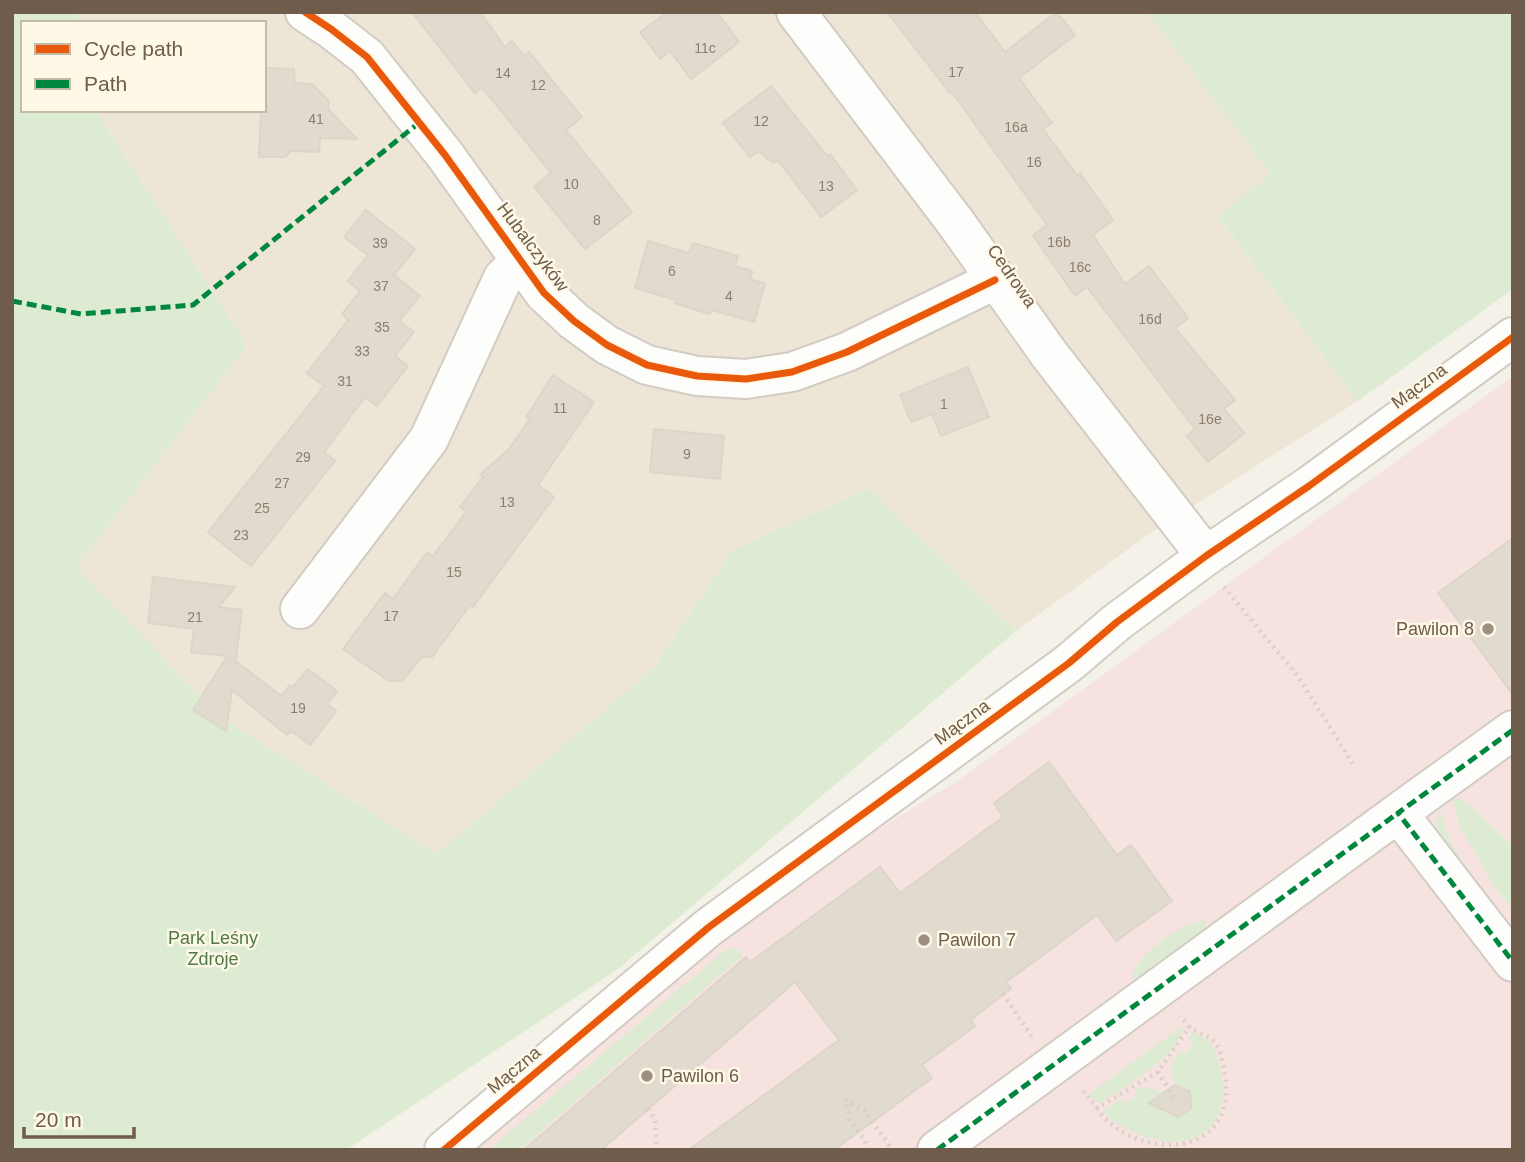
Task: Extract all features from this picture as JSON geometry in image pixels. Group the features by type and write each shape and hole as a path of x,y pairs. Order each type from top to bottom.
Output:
{"street":[{"name":"Hubalczyków","path":"304,12 367,57 445,155 544,293 574,321 607,345 647,365 697,376 746,379 792,372 847,352 995,280"},
{"name":"Cedrowa","path":"796,12 956,223 1049,354 1206,555"},
{"name":"Hubalczyków","path":"300,609 429,439 503,278 520,261"},
{"name":"Mączna","path":"444,1150 709,928 1069,663 1117,622 1206,555 1309,486 1513,337"},
{"path":"937,1150 1513,730"},
{"path":"1398,813 1513,962"}],"path":[{"path":"1206,555 1230,596 1297,676 1355,767"},
{"path":"1003,994 1056,1063 1103,1117 1124,1133 1149,1142 1172,1145 1200,1138 1210,1133 1217,1125 1225,1106 1226,1080 1217,1045 1203,1033 1189,1027 1158,988"},
{"path":"1097,1108 1158,1072 1189,1027"},
{"path":"1158,1072 1174,1097"},
{"path":"860,1150 867,1148 850,1120 845,1100 864,1111 893,1150"},
{"path":"648,1110 655,1119 657,1150"}],"shaded area":[{"path":"72,12 1147,12 1271,174 1217,217 1358,401 1149,534 1016,631 869,489 734,549 654,668 437,854 220,717 76,567 247,345 96,112 266,112 266,21 78,21 78,14"},
{"path":"1513,376 1513,1150 465,1150 762,899 956,782"}],"green space":[{"name":"Park Leśny Zdroje","path":"12,12 78,14 78,21 21,21 21,112 96,112 247,345 76,567 220,717 437,854 654,668 734,549 869,489 1016,631 618,969 346,1150 12,1150"},
{"path":"1147,12 1513,12 1513,289 1358,401 1217,216 1271,174"},
{"path":"1458,798 1471,806 1513,846 1513,910 1497,891 1460,827 1453,799"},
{"path":"1441,811 1451,840 1478,886 1439,835 1435,821"},
{"path":"1202,920 1207,922 1205,930 1141,979 1131,978 1143,959 1160,942"},
{"path":"728,948 737,949 743,955 520,1150 488,1150"},
{"path":"1181,1027 1180,1037 1173,1048 1136,1080 1101,1102 1096,1102 1089,1094"},
{"path":"1192,1032 1211,1045 1220,1067 1223,1096 1217,1118 1204,1132 1187,1140 1166,1141 1144,1136 1122,1126 1102,1111 1123,1099 1126,1103 1137,1096 1135,1091 1143,1086 1161,1092 1162,1109 1191,1106 1189,1091 1175,1083 1170,1067 1180,1050 1186,1054 1193,1041 1189,1038"}],"building":[{"path":"412,12 480,12 505,47 512,41 524,56 529,52 582,117 566,130 632,212 585,249 534,187 551,173 482,87 475,93"},
{"path":"668,12 717,12 739,42 691,79 670,51 660,59 640,32"},
{"path":"887,12 975,12 1005,52 1057,12 1075,35 1019,78 1052,123 1043,129 1077,175 1080,173 1113,220 1093,235 1125,284 1149,266 1188,318 1175,328 1235,400 1224,409 1244,433 1208,462 1187,436 1195,429 1087,287 1075,296 1033,235 1047,225 952,92 950,93"},
{"path":"266,68 294,69 295,83 312,84 329,101 328,109 357,139 320,138 319,152 291,151 285,157 259,157 261,112 266,112"},
{"path":"771,86 828,157 830,154 857,190 821,217 778,160 773,163 758,151 750,157 723,123"},
{"path":"366,210 415,249 394,275 420,296 399,321 414,332 395,356 408,366 377,406 365,397 324,452 335,461 251,566 208,532 324,386 307,373 348,320 342,314 360,291 348,281 368,255 344,237"},
{"path":"648,241 689,253 693,243 738,256 735,266 752,271 750,279 765,284 754,322 712,310 710,314 635,288"},
{"path":"968,367 989,417 941,436 932,414 911,422 900,395"},
{"path":"553,375 594,402 538,485 554,497 473,607 470,605 432,657 422,657 402,681 389,681 343,649 385,593 393,599 427,552 433,556 466,512 460,507 483,477 480,475 509,449 530,419 526,417"},
{"path":"654,429 724,436 720,479 650,472"},
{"name":"Pawilon 8","path":"1513,538 1513,695 1438,593"},
{"path":"153,577 235,587 219,607 242,610 235,665 237,662 281,696 290,685 293,687 308,669 337,691 327,704 336,711 310,745 291,731 287,735 232,690 226,731 193,710 227,656 191,652 194,629 148,623"},
{"name":"Pawilon 7","path":"1049,762 1117,855 1131,845 1172,901 1116,941 1097,915 1006,982 1011,988 971,1020 975,1026 922,1065 932,1078 834,1150 689,1150 839,1040 795,982 601,1150 524,1150 746,957 750,962 880,867 900,893 1003,817 994,803"},
{"path":"1175,1085 1190,1092 1191,1108 1178,1117 1149,1103"}],"marked path":[{"path":"12,301 81,314 193,305 420,122"},
{"path":"1513,730 1398,813 1513,962"},
{"path":"937,1150 1398,813"}],"cycle path":[{"path":"305,12 367,57 445,155 544,293 574,321 607,345 647,365 697,376 746,379 792,372 847,352 995,280"},
{"path":"444,1150 709,927 1069,663 1117,622 1206,556 1309,486 1513,337"}],"place":[{"name":"Pawilon 8","path":"1488,629"},
{"name":"Pawilon 7","path":"924,940"},
{"name":"Pawilon 6","path":"647,1076"}]}
